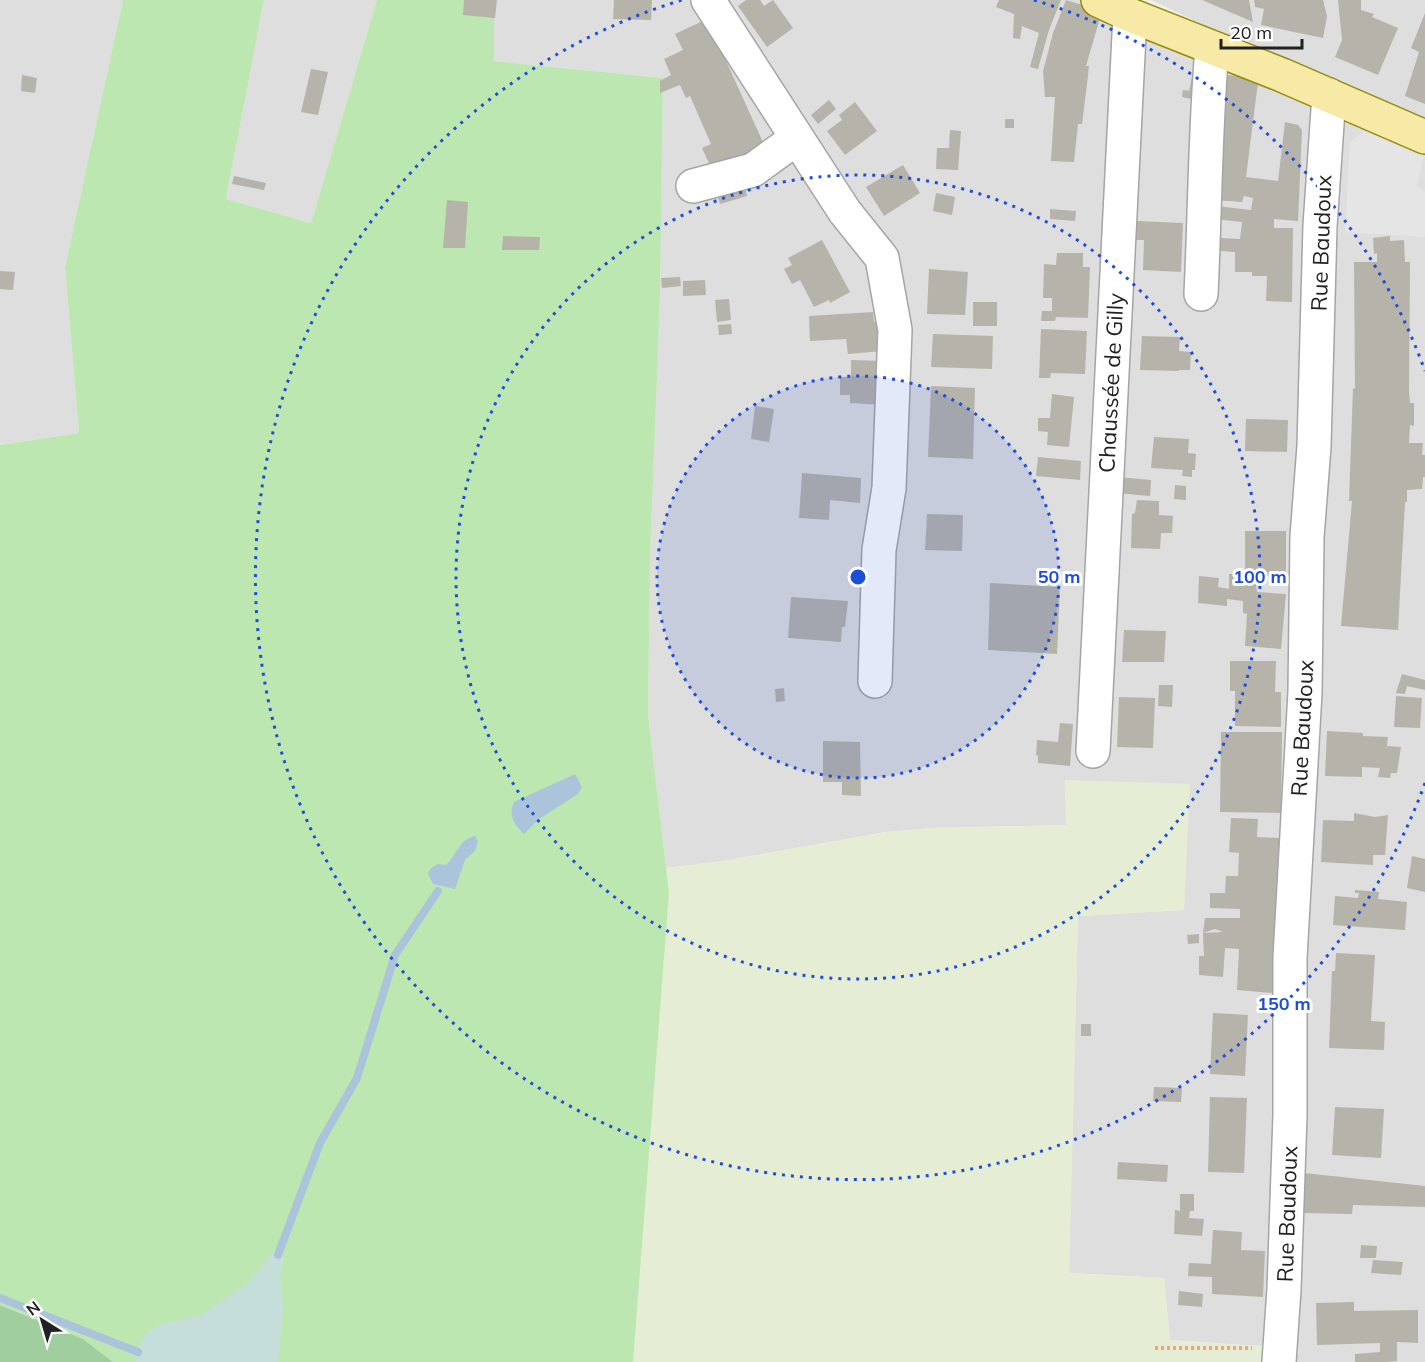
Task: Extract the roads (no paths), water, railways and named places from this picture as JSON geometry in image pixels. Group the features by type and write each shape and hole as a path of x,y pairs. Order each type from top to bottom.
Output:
{"main road":[{"path":"1098,0 1425,137"}],"street":[{"path":"708,0 845,212 882,258 895,330 889,488 879,550 875,681"},
{"name":"Chaussée de Gilly","path":"1093,751 1130,15"},
{"path":"1201,294 1207,110 1212,48"},
{"name":"Rue Baudoux","path":"1279,1355 1290,1115 1290,958 1305,692 1307,537 1314,446 1320,226 1329,95"},
{"path":"693,186 753,170 797,138"}],"water":[{"path":"575,774 582,787 578,794 539,819 524,834 513,819 514,802"},
{"path":"475,836 478,841 475,851 465,860 455,889 433,884 428,874 431,868 438,864 446,865 465,840"}],"waterway":[{"path":"278,1255 320,1143 357,1078 395,955 438,891"},
{"path":"0,1298 138,1352"}]}
